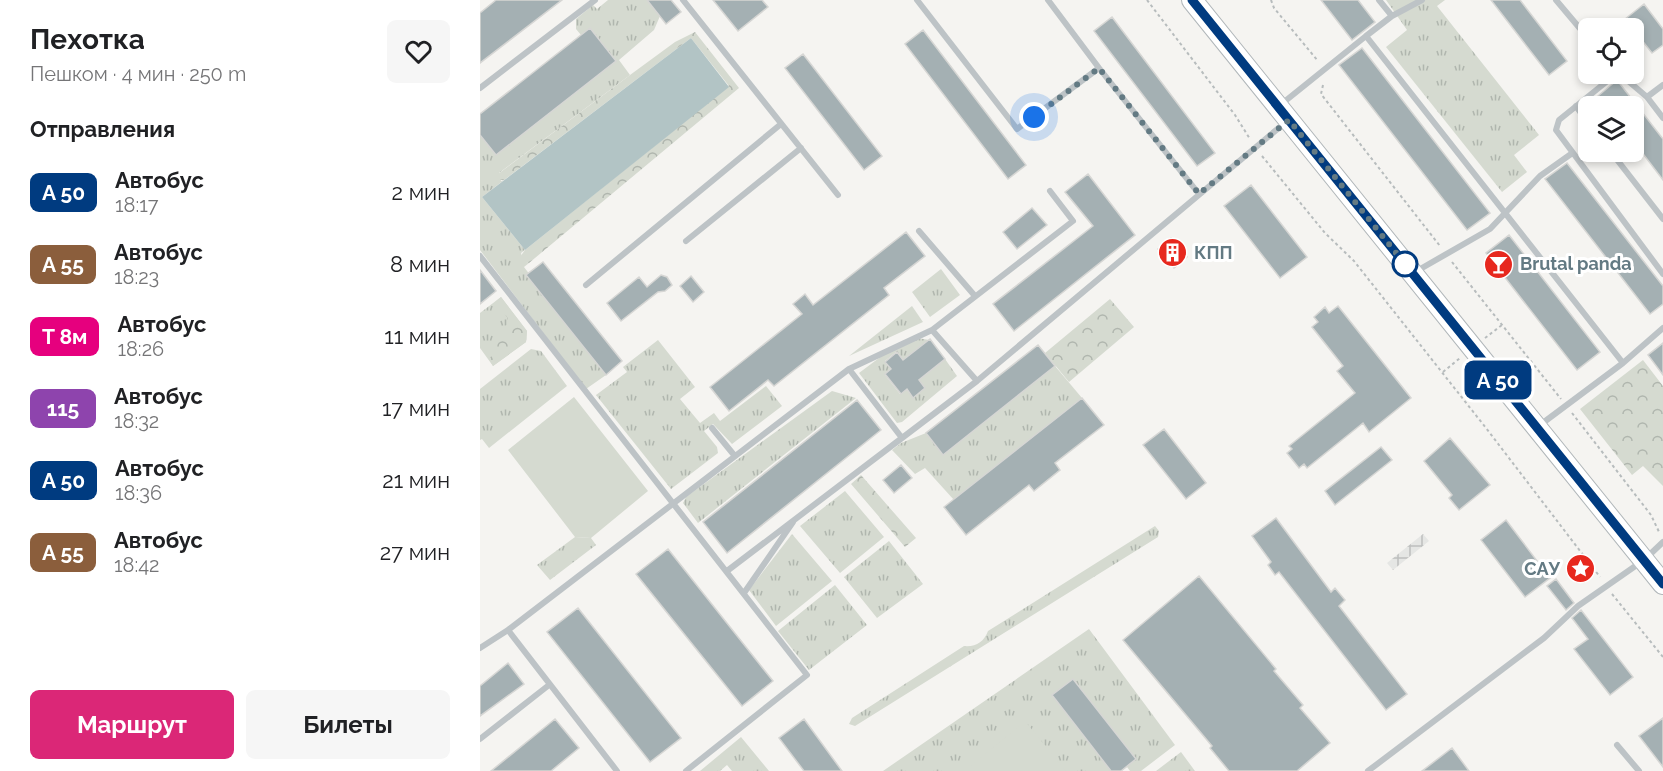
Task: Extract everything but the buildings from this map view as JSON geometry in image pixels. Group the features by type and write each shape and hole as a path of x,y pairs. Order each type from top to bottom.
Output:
{"main road":[{"path":"1192,0 1663,584"}],"lane":[{"path":"480,88 595,0"},
{"path":"683,0 838,195"},
{"path":"917,0 1017,129 1099,68"},
{"path":"1047,0 1199,194"},
{"path":"1379,0 1392,16"},
{"path":"727,571 977,381 1255,147 1324,69 1392,16 1422,0"},
{"path":"1556,0 1578,26"},
{"path":"1366,36 1623,363"},
{"path":"1605,84 1556,125 1558,135 1663,274"},
{"path":"1631,84 1647,97 1663,118"},
{"path":"1647,97 1663,85"},
{"path":"586,285 782,124"},
{"path":"686,242 801,148"},
{"path":"1413,273 1490,229 1540,176 1571,154"},
{"path":"1619,162 1663,219"},
{"path":"480,648 508,630 849,369 932,330 1074,221 1050,191"},
{"path":"919,231 975,296"},
{"path":"480,256 674,501 807,675 686,771"},
{"path":"1537,428 1623,363 1663,328"},
{"path":"932,330 977,381"},
{"path":"849,369 902,438"},
{"path":"712,428 734,456"},
{"path":"744,593 797,517"},
{"path":"1368,771 1544,638 1578,606 1644,560 1663,541"},
{"path":"508,630 617,771"},
{"path":"480,739 549,685"},
{"path":"1617,745 1639,771"}],"path":[{"path":"1147,0 1235,115 1255,147 1324,233 1354,261 1663,657"},
{"path":"1271,0 1324,69 1322,94 1651,515 1663,541"}],"shaded area":[{"path":"691,38 729,87 525,250 482,197"},
{"path":"1423,534 1429,541 1393,570 1387,563"}],"green space":[{"path":"608,0 647,0 660,16 654,30 619,60 630,75 499,173 501,181 504,180 482,197 525,250 521,253 523,261 529,263 524,267 606,375 586,389 480,250 480,135 496,155 616,61 590,28 581,35 576,29 576,19 593,5 597,9"},
{"path":"1386,0 1445,0 1437,6 1539,135 1514,155 1527,172 1502,192 1386,47 1407,30"},
{"path":"695,32 739,88 529,263 523,262 520,257 525,250 729,86 691,38 504,180 498,180 498,174 675,42"},
{"path":"941,269 960,295 930,317 912,292"},
{"path":"501,297 527,331 526,342 493,366 480,348 480,313"},
{"path":"501,297 527,331 526,342 493,366 489,359 497,349 497,332 508,324 507,317 495,302"},
{"path":"1110,299 1134,327 1069,382 1045,353"},
{"path":"912,306 923,322 849,356"},
{"path":"918,338 929,340 903,360 896,352 885,361 891,369 885,375 900,394 907,389 914,397 925,388 919,380 945,359 957,376 902,422 897,423 859,373 883,355"},
{"path":"658,340 695,387 680,399 700,423 714,413 720,421 766,386 782,406 732,444 713,424 704,431 717,447 718,453 671,489 596,395 627,372 623,367"},
{"path":"531,349 541,351 567,386 489,448 482,439 480,440 480,389"},
{"path":"1643,360 1663,386 1663,486 1643,466 1632,475 1580,409"},
{"path":"1055,366 1082,398 954,500 925,468 915,474 892,450 901,443 926,433 943,455"},
{"path":"832,391 856,398 698,523 683,503 686,497"},
{"path":"574,397 648,491 591,538 575,537 508,450"},
{"path":"861,475 916,538 905,547 851,484"},
{"path":"845,491 884,537 840,573 800,526"},
{"path":"1155,526 1159,531 1158,537 855,726 849,724 852,718 964,646 979,643 988,631"},
{"path":"792,534 832,581 776,626 749,590"},
{"path":"575,537 591,538 596,545 550,580 537,565"},
{"path":"889,541 923,584 877,618 844,577"},
{"path":"835,585 867,625 809,670 778,631"},
{"path":"1089,629 1175,745 1141,771 1130,771 1127,767 1121,771 1136,759 1073,679 1052,695 1111,771 883,771"},
{"path":"1025,721 1066,771 965,771"},
{"path":"741,737 769,771 732,771 727,765 720,771 700,771"},
{"path":"1181,752 1195,771 1156,771"}],"bus line":[{"path":"1192,0 1663,584"}],"place":[{"name":"КПП","path":"1173,253"},
{"name":"Brutal panda","path":"1499,264"},
{"name":"САУ","path":"1581,569"}],"route":[{"path":"1034,117 1099,68 1199,194 1289,120 1405,264"}]}
